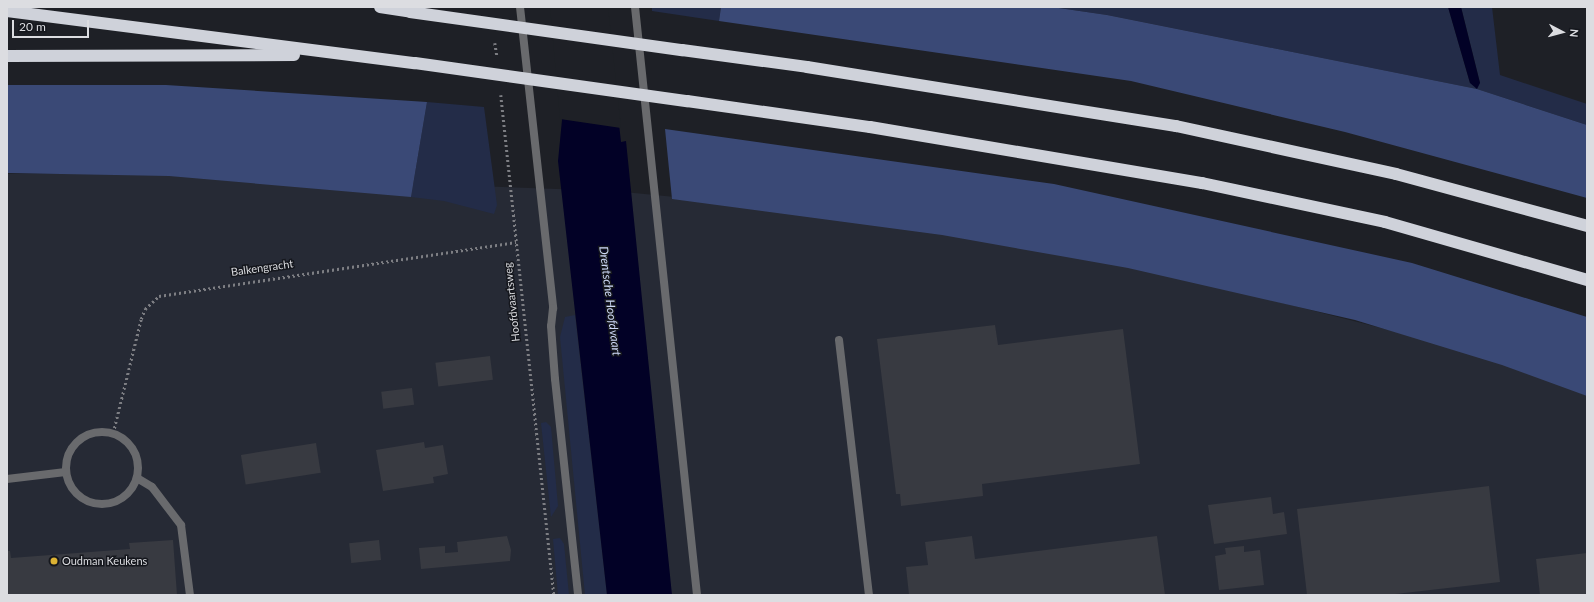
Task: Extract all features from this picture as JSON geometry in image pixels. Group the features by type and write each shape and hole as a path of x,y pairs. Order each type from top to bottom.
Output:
{"highway":[{"path":"380,7 808,67 1176,126 1396,174 1587,226"},
{"path":"7,11 415,63 870,127 1202,183 1385,222 1587,280"},
{"path":"7,56 343,54"}],"street":[{"path":"520,7 553,308 551,326 555,372 578,595"},
{"path":"635,7 697,595"},
{"path":"839,340 869,595"},
{"path":"101,432 113,433 125,440 134,451 138,464 137,478 130,491 120,500 106,505 92,503 79,497 70,486 66,472 66,460 79,440 101,432"},
{"path":"7,479 66,472"},
{"path":"137,478 152,487 181,525 190,595"}],"path":[{"path":"495,38 497,62"},
{"name":"Hoofdvaartsweg","path":"500,93 554,595"},
{"name":"Balkengracht","path":"113,433 144,309 159,296 516,242"}],"shaded area":[{"path":"652,7 721,7 719,21 652,11"},
{"path":"721,7 1052,7 1107,15 1477,89 1587,125 1587,198 1345,132 1131,81 719,21"},
{"path":"1052,7 1448,7 1470,83 1480,83 1461,7 1492,7 1500,75 1587,104 1587,125 1477,89 1107,15"},
{"path":"7,85 166,85 427,102 411,197 169,176 7,173"},
{"path":"427,102 484,107 497,205 494,214 444,201 411,197"},
{"path":"665,129 1054,184 1412,263 1587,317 1587,396 1502,365 1355,320 1128,268 942,235 672,199"},
{"path":"7,174 133,174 614,191 988,228 1570,376 1587,382 1587,595 7,595"},
{"path":"575,315 607,595 585,595 560,337 565,317"},
{"path":"546,422 551,427 558,506 551,517 541,423"},
{"path":"560,538 564,544 569,595 558,595 553,539"}],"water":[{"name":"Drentsche Hoofdvaart","path":"552,7 606,7 621,142 626,141 672,595 607,595 558,161 562,120"},
{"path":"1448,7 1461,7 1480,83 1477,89 1470,83"}],"pier":[{"path":"550,7 608,7 621,128 560,119"}],"building":[{"path":"995,325 998,345 1123,329 1140,464 982,484 983,496 901,506 900,494 896,494 877,339"},
{"path":"490,356 493,380 438,387 435,363"},
{"path":"412,388 414,405 383,409 381,392"},
{"path":"424,442 425,448 443,445 448,474 433,477 434,483 383,491 376,450"},
{"path":"316,443 321,473 246,485 241,455"},
{"path":"1489,486 1500,582 1387,595 1307,595 1297,509"},
{"path":"1271,497 1273,514 1284,512 1287,534 1214,544 1208,505"},
{"path":"507,536 511,550 510,561 421,569 419,548 445,546 445,553 458,552 457,542"},
{"path":"972,536 975,559 1157,536 1165,595 909,595 906,567 928,565 925,542"},
{"path":"173,540 177,595 7,595 7,551 10,551 11,558 130,549 129,543"},
{"path":"379,540 381,560 351,563 349,543"},
{"path":"1244,546 1244,552 1260,550 1264,585 1219,590 1215,556 1226,554 1225,548"},
{"path":"1587,553 1587,595 1540,595 1536,559"}],"place":[{"name":"Oudman Keukens","path":"54,561"}]}
